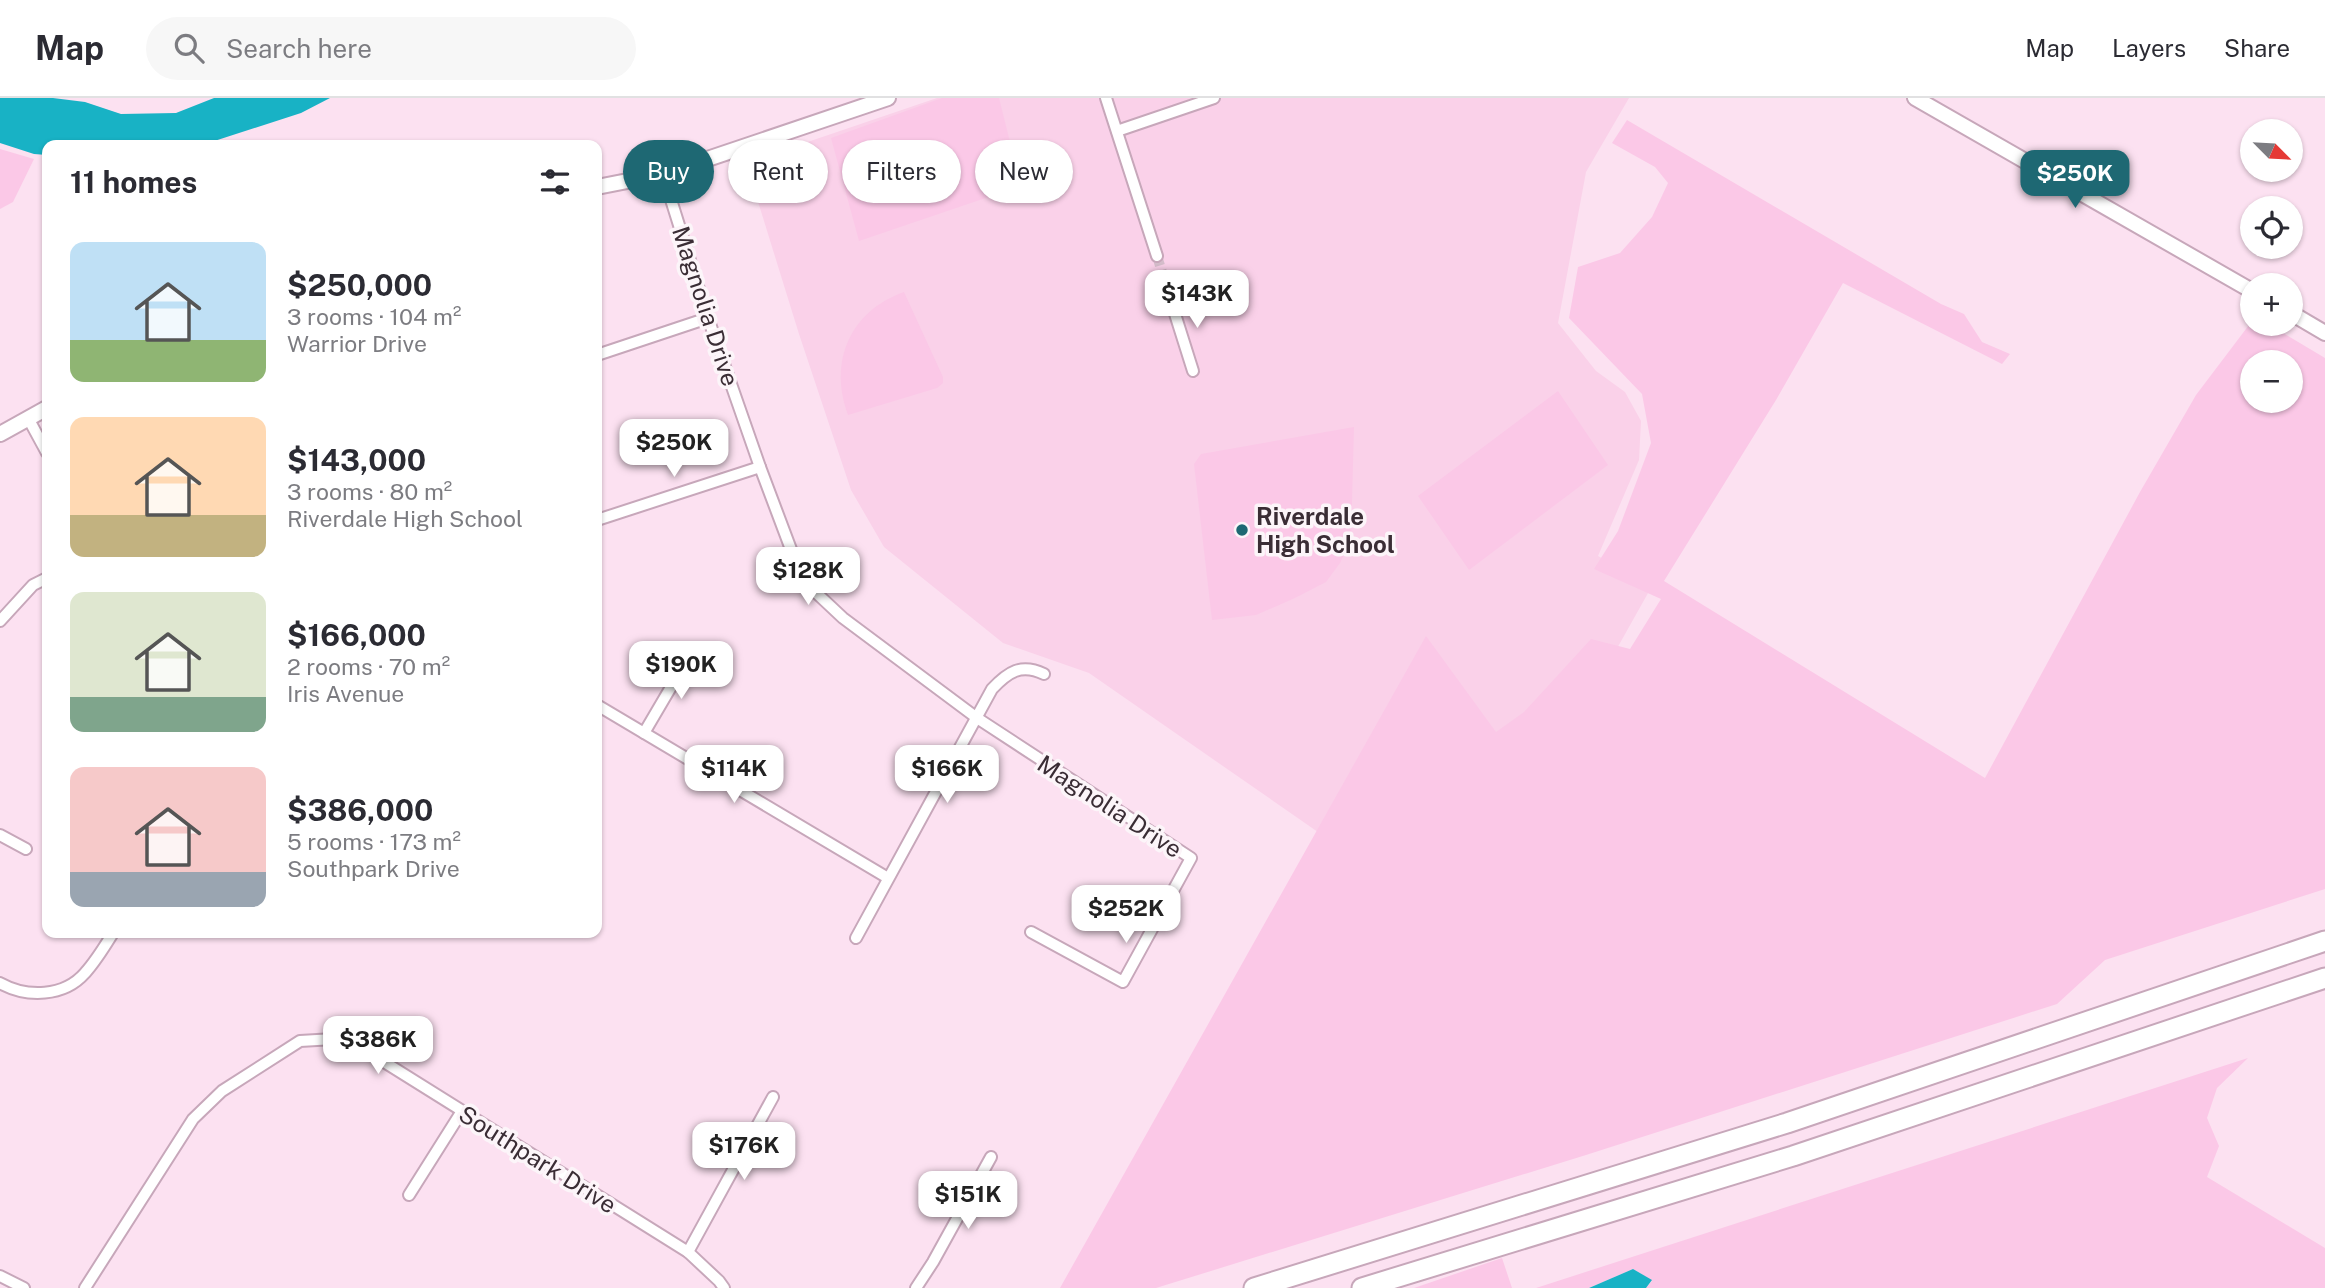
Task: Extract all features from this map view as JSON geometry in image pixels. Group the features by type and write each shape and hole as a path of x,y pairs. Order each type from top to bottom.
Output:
{"highway":[{"path":"1254,1288 1787,1122 2325,941"},
{"path":"1362,1288 1793,1156 2325,978"}],"street":[{"path":"714,157 888,98"},
{"path":"1106,98 1157,256"},
{"path":"1117,131 1214,98"},
{"path":"1914,98 2240,284"},
{"path":"602,186 623,182"},
{"name":"Magnolia Drive","path":"672,203 708,318 760,467 795,561 810,587 843,618 977,718 1191,858 1124,982 1031,932"},
{"path":"1170,298 1193,371"},
{"path":"602,353 708,318"},
{"path":"2303,320 2325,333"},
{"path":"0,434 42,411"},
{"path":"29,418 42,443"},
{"path":"602,518 760,467"},
{"path":"0,621 33,585 42,580"},
{"path":"644,733 691,653"},
{"path":"856,938 992,689 1006,674 1018,668 1028,668 1045,674"},
{"path":"602,708 888,878"},
{"path":"0,835 26,849"},
{"path":"0,983 33,994 60,989 83,975 109,938"},
{"name":"Southpark Drive","path":"85,1288 193,1119 222,1091 300,1041 334,1039 365,1050 688,1252 724,1288"},
{"path":"688,1252 773,1097"},
{"path":"409,1195 462,1111"},
{"path":"916,1288 991,1157"},
{"path":"0,1276 24,1288"}],"shaded area":[{"name":"Riverdale High School","path":"937,98 1629,98 1586,172 1558,323 1596,371 1625,392 1641,421 1639,460 1598,556 1652,586 1459,930 1089,673 1003,643 884,547 851,490 758,203 828,203 828,140 814,140"},
{"path":"942,98 999,98 1010,140 975,140 975,202 859,241 849,203 961,203 961,140 842,140 842,178 831,138"},
{"path":"1627,120 1941,304 1964,314 1982,342 2010,354 2002,364 1843,283 1776,400 1664,581 1985,778 2140,492 2196,395 2241,336 2288,336 2325,358 2325,889 2105,960 2057,1004 1586,1155 1156,1288 1060,1288 1426,636 1496,732 1524,712 1591,639 1630,649 1661,599 1594,569 1618,531 1651,443 1642,394 1569,318 1578,267 1620,253 1652,217 1668,183 1655,167 1612,143"},
{"path":"0,149 34,159 13,202 0,209"},
{"path":"904,292 943,377 943,383 937,388 848,415 842,395 841,376 848,341 857,325 870,312"},
{"path":"1558,391 1608,465 1469,570 1418,496"},
{"path":"1354,427 1351,540 1340,563 1326,582 1295,598 1256,615 1212,620 1194,464 1201,454"},
{"path":"2248,1058 2217,1088 2207,1118 2219,1146 2207,1177 2325,1248 2325,1288 1646,1288 1652,1281 1633,1269 1589,1288 1536,1288"},
{"path":"1502,1258 1512,1288 1414,1288"}],"water":[{"path":"0,98 53,98 85,102 121,114 176,113 214,98 330,98 301,113 217,140 42,140 42,155 0,143"},
{"path":"1633,1269 1652,1280 1646,1288 1589,1288"}],"tunnel":[{"path":"1157,256 1170,298"}],"place":[{"name":"Riverdale High School","path":"1242,530"}]}
